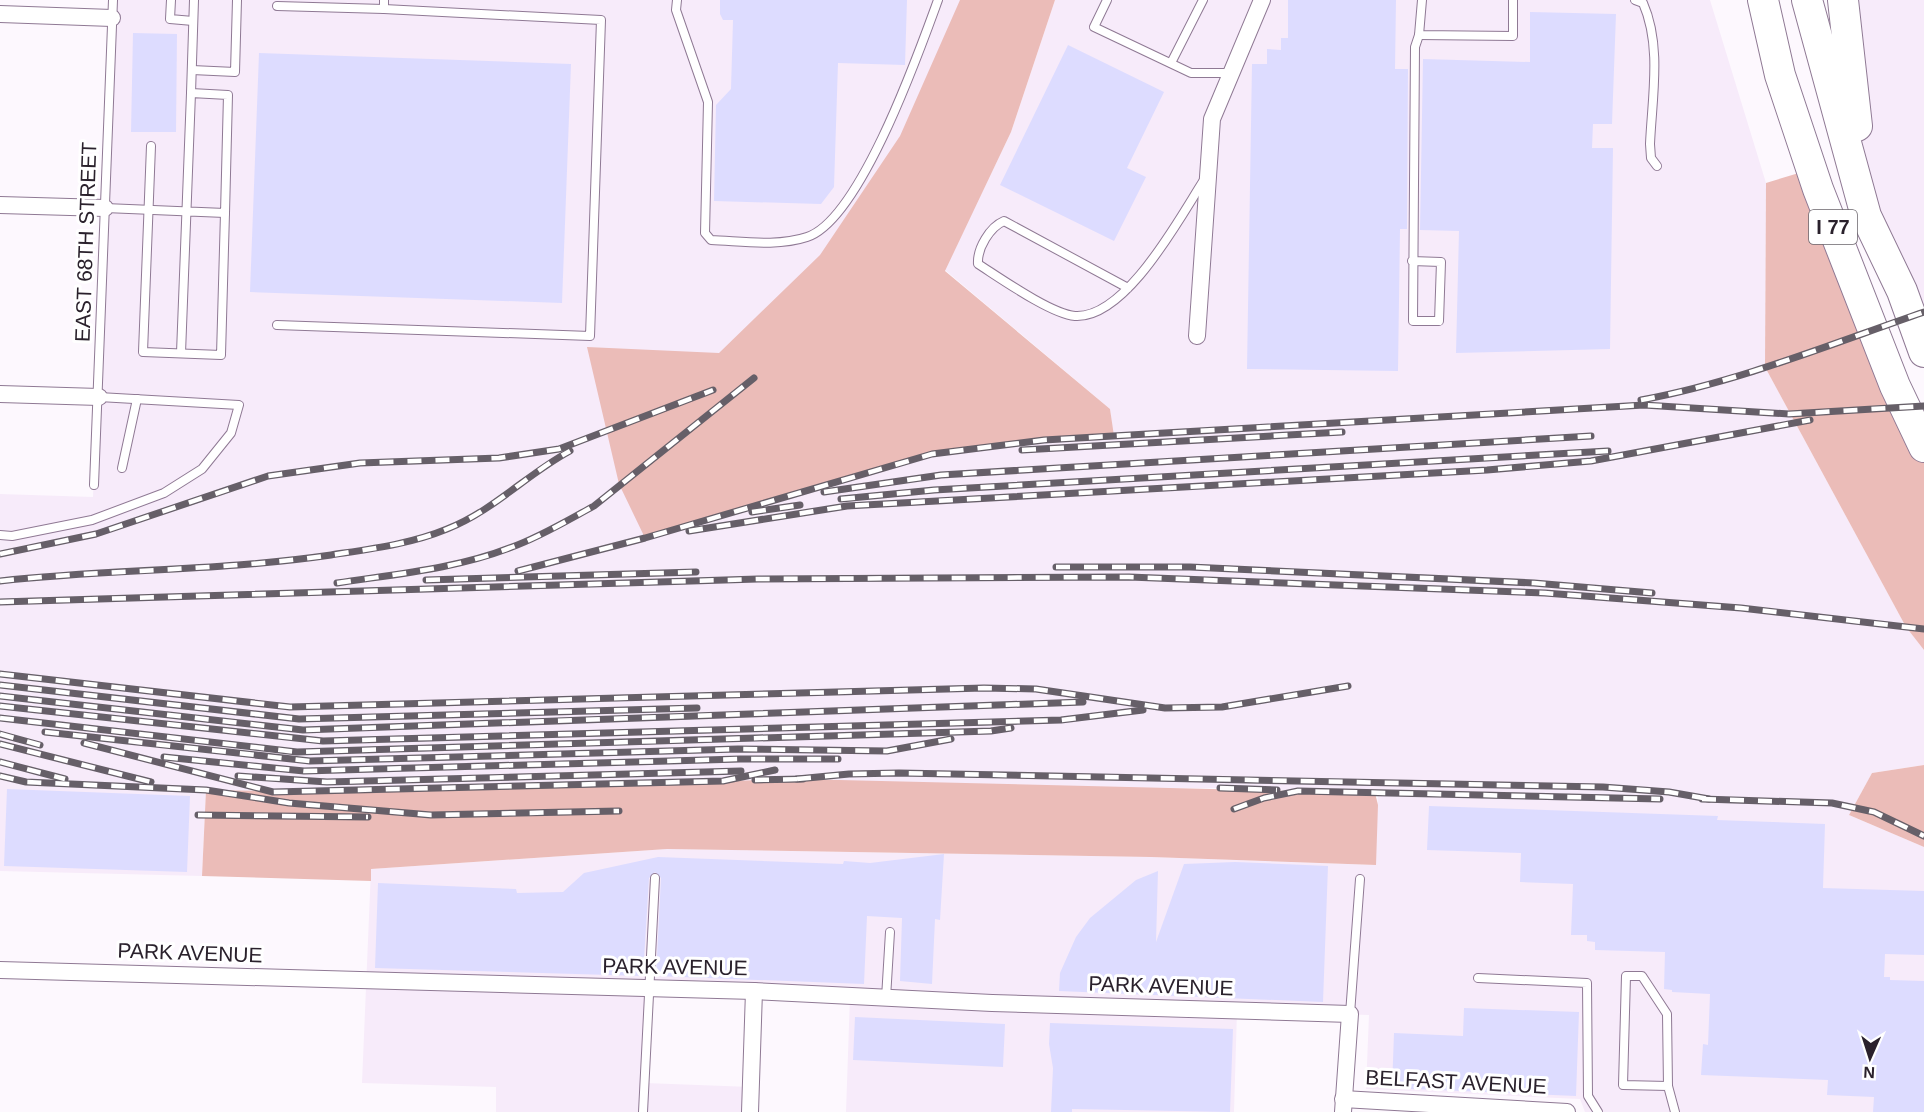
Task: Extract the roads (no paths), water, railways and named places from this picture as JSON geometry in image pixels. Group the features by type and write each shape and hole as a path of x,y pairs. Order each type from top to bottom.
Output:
{"highway":[{"path":"1753,0 1780,75"},
{"name":"I 77","path":"1762,0 1780,75 1835,233 1895,386 1924,447"},
{"name":"I 77","path":"1807,0 1866,216 1902,291 1924,352"},
{"path":"1843,0 1866,216"}],"street":[{"path":"1197,336 1212,119 1262,0"},
{"path":"0,14 112,18"},
{"path":"0,205 105,208"},
{"path":"0,394 99,397"},
{"name":"PARK AVENUE","path":"0,970 648,990 754,991 886,998 1350,1014"},
{"path":"750,1112 754,991"},
{"path":"1343,1105 1350,1014"},
{"name":"BELFAST AVENUE","path":"1343,1105 1567,1111"}],"lane":[{"name":"EAST 68TH STREET","path":"94,485 113,0"},
{"path":"171,0 170,20 193,21"},
{"path":"181,353 194,0"},
{"path":"192,70 235,72 237,0"},
{"path":"677,0 676,10 708,102 705,233 711,240 766,243 806,237 826,227 832,219 861,178 902,99 938,0"},
{"path":"1107,0 1094,27 1191,73 1232,73"},
{"path":"1171,63 1203,0"},
{"path":"1412,261 1441,261 1439,321 1413,321 1412,261 1416,47 1422,0"},
{"path":"1419,35 1513,36 1514,0"},
{"path":"1635,0 1643,3 1651,23 1654,54 1650,144 1651,158 1657,166"},
{"path":"277,6 384,4 601,20 590,336 277,325"},
{"path":"151,147 142,352 221,355 228,95 191,93"},
{"path":"1128,288 1004,220 994,225 977,255 978,264 1054,309 1075,316 1096,313 1128,288 1146,268 1208,175"},
{"path":"105,208 225,213"},
{"path":"0,535 12,536 92,520 164,493 202,469 231,433 239,412 239,405 99,397"},
{"path":"122,468 137,399"},
{"path":"643,1112 655,878"},
{"path":"1350,1014 1360,879"},
{"path":"886,998 891,932"},
{"path":"1668,1086 1623,1085 1626,976 1642,976 1667,1014 1668,1086 1675,1112"},
{"path":"1478,978 1587,983 1588,1096 1598,1112"}],"railway":[{"path":"1641,400 1749,373 1924,312"},
{"path":"337,583 426,570 469,561 512,547 543,533 594,506 754,378"},
{"path":"0,554 96,534 268,476 360,463 499,458 559,449 713,390"},
{"path":"518,571 645,538 932,454 1044,440 1644,405 1789,414 1924,406"},
{"path":"689,531 847,506 1487,470 1591,461 1810,420"},
{"path":"1022,450 1342,432"},
{"path":"824,492 941,475 1591,436"},
{"path":"0,581 290,560 361,551 405,542 433,534 464,521 570,451"},
{"path":"841,499 934,490 1608,451"},
{"path":"752,512 800,505"},
{"path":"1056,567 1190,567 1534,583 1652,593"},
{"path":"426,580 696,572"},
{"path":"0,602 758,579 1129,577 1545,593 1741,608 1924,629"},
{"path":"0,674 290,707 984,688 1036,689 1165,708 1222,707 1348,686"},
{"path":"0,685 299,719 697,708"},
{"path":"0,696 303,730 1083,702"},
{"path":"0,706 323,741 1061,720 1143,710"},
{"path":"0,718 297,752 991,731 1011,728"},
{"path":"45,732 310,761 738,749 887,751 951,739"},
{"path":"0,734 40,745"},
{"path":"84,743 273,792 723,781 775,770"},
{"path":"0,744 151,782"},
{"path":"164,757 304,771 740,759 838,759"},
{"path":"0,762 65,779"},
{"path":"238,776 327,782 741,771"},
{"path":"797,779 849,774 899,773 1603,787 1669,792 1709,799"},
{"path":"0,776 26,782 206,790 289,803 431,815 619,811"},
{"path":"755,780 803,779"},
{"path":"1220,788 1277,790"},
{"path":"1234,809 1264,798 1298,791 1660,799"},
{"path":"1702,799 1832,803 1874,812 1924,836"},
{"path":"198,815 368,817"}]}
